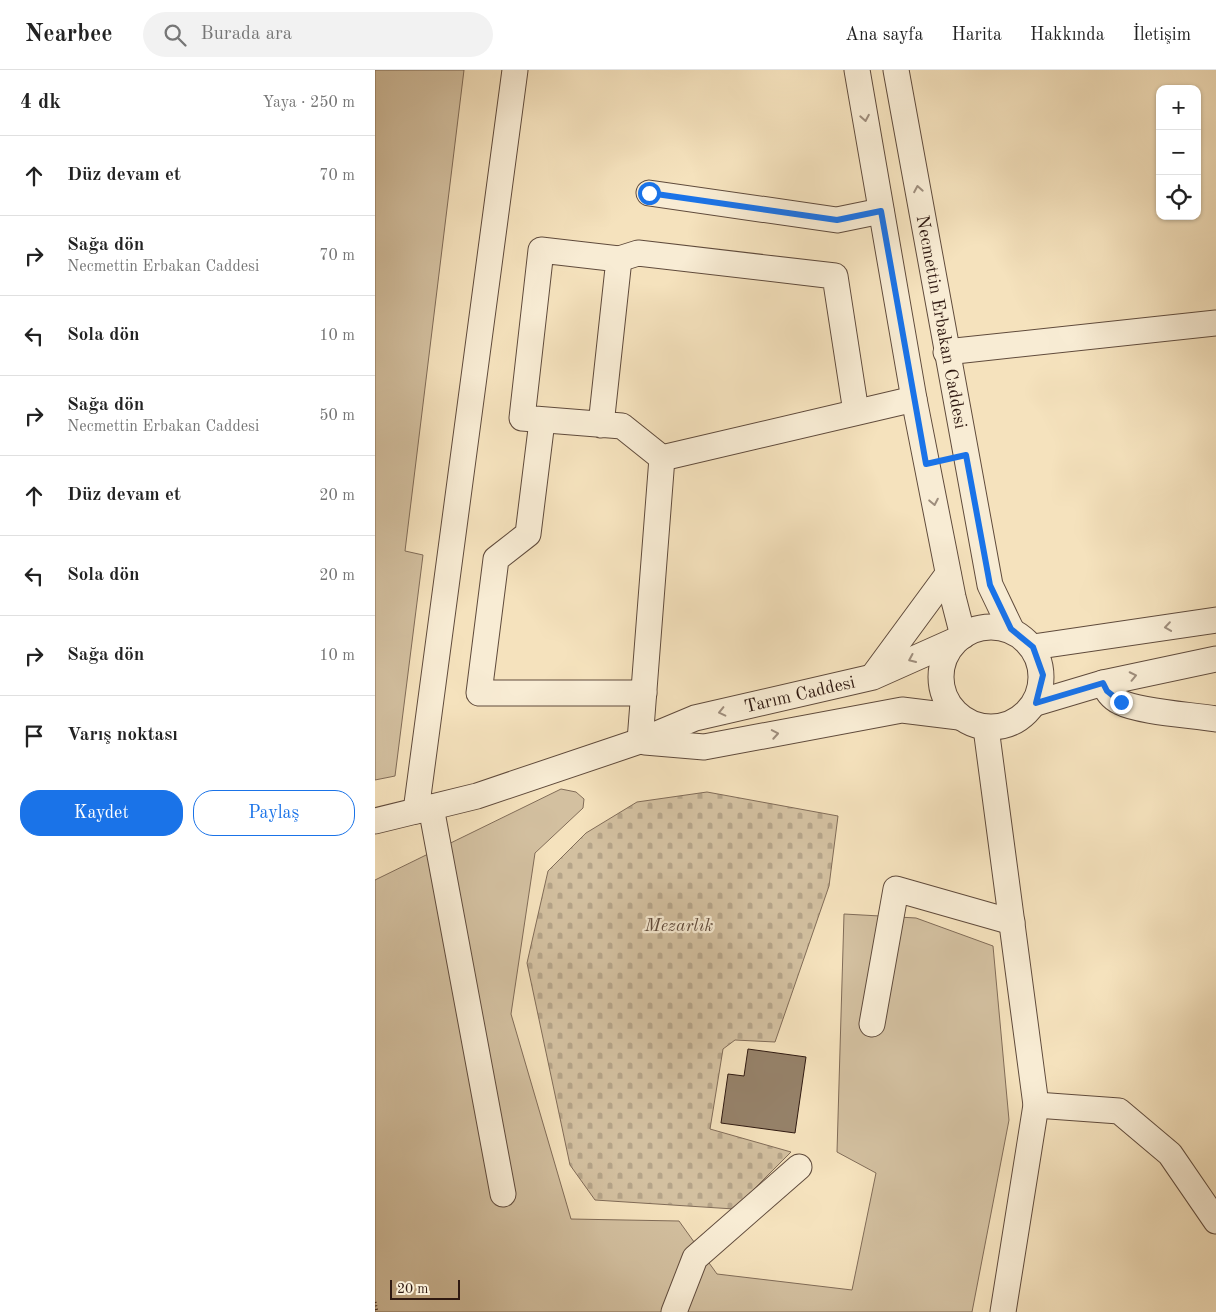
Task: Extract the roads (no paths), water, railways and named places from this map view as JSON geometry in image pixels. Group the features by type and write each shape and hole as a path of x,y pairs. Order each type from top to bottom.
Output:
{"street":[{"path":"503,1194 423,809 515,70"},
{"path":"857,70 913,399 960,638"},
{"name":"Necmettin Erbakan Caddesi","path":"897,70 946,352 990,585 1011,629"},
{"path":"649,193 837,220 881,211"},
{"path":"662,458 622,426 522,418 541,250 619,258 637,253 835,276 856,412"},
{"path":"601,425 619,258"},
{"path":"946,352 1216,322"},
{"path":"662,458 913,399"},
{"path":"542,421 528,534 496,559 479,693 644,693"},
{"path":"926,464 966,455"},
{"path":"640,741 662,458"},
{"path":"873,676 948,574"},
{"path":"1033,647 1216,620"},
{"path":"1036,703 1043,675 1033,647 1011,629 982,626 960,638 942,665 943,694 959,717 986,728 1015,723 1036,703 1103,683 1216,659"},
{"name":"Tarım Caddesi","path":"375,821 477,796 640,741 695,718 873,676 960,638"},
{"path":"1103,683 1113,698 1129,706 1216,719"},
{"name":"Tarım Caddesi","path":"640,741 704,747 902,710 959,717"},
{"path":"986,728 1036,1106 1003,1312"},
{"path":"872,1024 896,889 1012,922"},
{"path":"1036,1106 1119,1111 1170,1154 1216,1221"},
{"path":"674,1312 695,1258 799,1167"}],"park label":[{"name":"Mezarlık","path":"679,925"}]}
